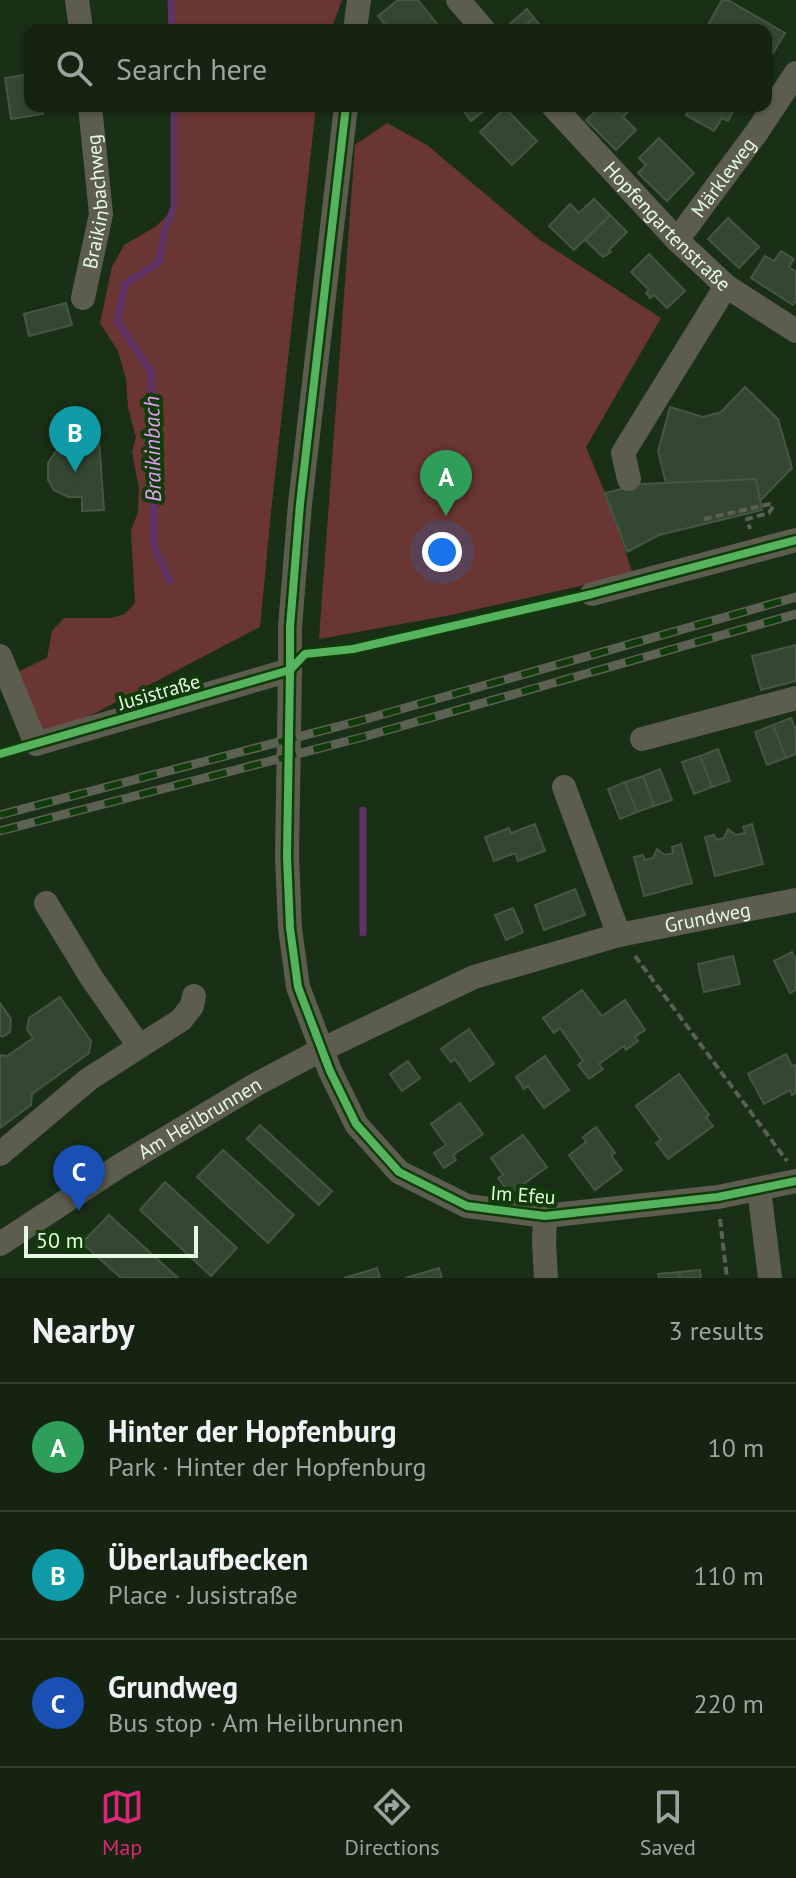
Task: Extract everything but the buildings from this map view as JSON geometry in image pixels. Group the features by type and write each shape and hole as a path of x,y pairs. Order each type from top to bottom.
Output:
{"street":[{"path":"77,0 80,24"},
{"path":"356,24 359,0"},
{"path":"458,0 479,24"},
{"name":"Märkleweg","path":"772,109 796,73"},
{"name":"Braikinbachweg","path":"83,298 101,214 91,112"},
{"name":"Im Efeu","path":"345,112 300,504 290,627 287,857 290,928 298,987 321,1050 356,1124 399,1172 467,1206 545,1216 718,1197 759,1189 791,1171"},
{"name":"Hopfengartenstraße","path":"559,112 677,240 726,286 796,331"},
{"name":"Märkleweg","path":"677,240 770,112"},
{"path":"629,479 623,453 726,286"},
{"path":"592,594 796,540"},
{"name":"Jusistraße","path":"0,656 36,744 290,670"},
{"path":"642,739 796,698"},
{"path":"564,787 619,935"},
{"name":"Grundweg","path":"321,1050 474,977 619,935 796,900"},
{"path":"46,903 91,977 139,1046"},
{"path":"0,1154 89,1079 181,1020 192,1006 194,996"},
{"name":"Am Heilbrunnen","path":"0,1244 121,1165 255,1085 321,1050"},
{"path":"759,1189 770,1278"},
{"path":"545,1216 546,1278"}],"path":[{"path":"704,519 770,504 773,506 769,513 747,519"},
{"path":"619,935 791,1171"},
{"path":"718,1197 727,1278"}],"shaded area":[{"path":"172,0 342,0 333,24 173,24"},
{"path":"176,112 315,112 260,627 36,744 9,676 47,658 52,631 64,618 111,618 125,614 135,603 131,531 138,512 139,488 132,452 136,437 118,351 100,323 112,267 124,245 155,227 176,208"},
{"path":"387,123 427,145 540,240 661,318 586,447 633,574 451,615 319,639 355,145"}],"waterway":[{"name":"Braikinbach","path":"171,0 172,24"},
{"name":"Braikinbach","path":"170,581 154,546 151,372 117,321 125,284 159,262 164,233 174,207 174,112"},
{"name":"Braikinbach","path":"363,810 363,933"}],"railway":[{"path":"0,815 359,721 796,597"},
{"path":"0,831 363,737 796,614"}],"cycle path":[{"path":"345,112 300,504 290,627 287,857 290,928 298,987 330,1071 356,1124 399,1172 467,1206 545,1216 718,1197 796,1181"},
{"path":"290,670 305,654 353,649 592,594 796,540"},
{"path":"0,754 290,670"}],"place":[{"name":"Überlaufbecken","path":"75,472"},
{"name":"Hinter der Hopfenburg","path":"446,516"},
{"name":"Grundweg","path":"79,1211"}]}
